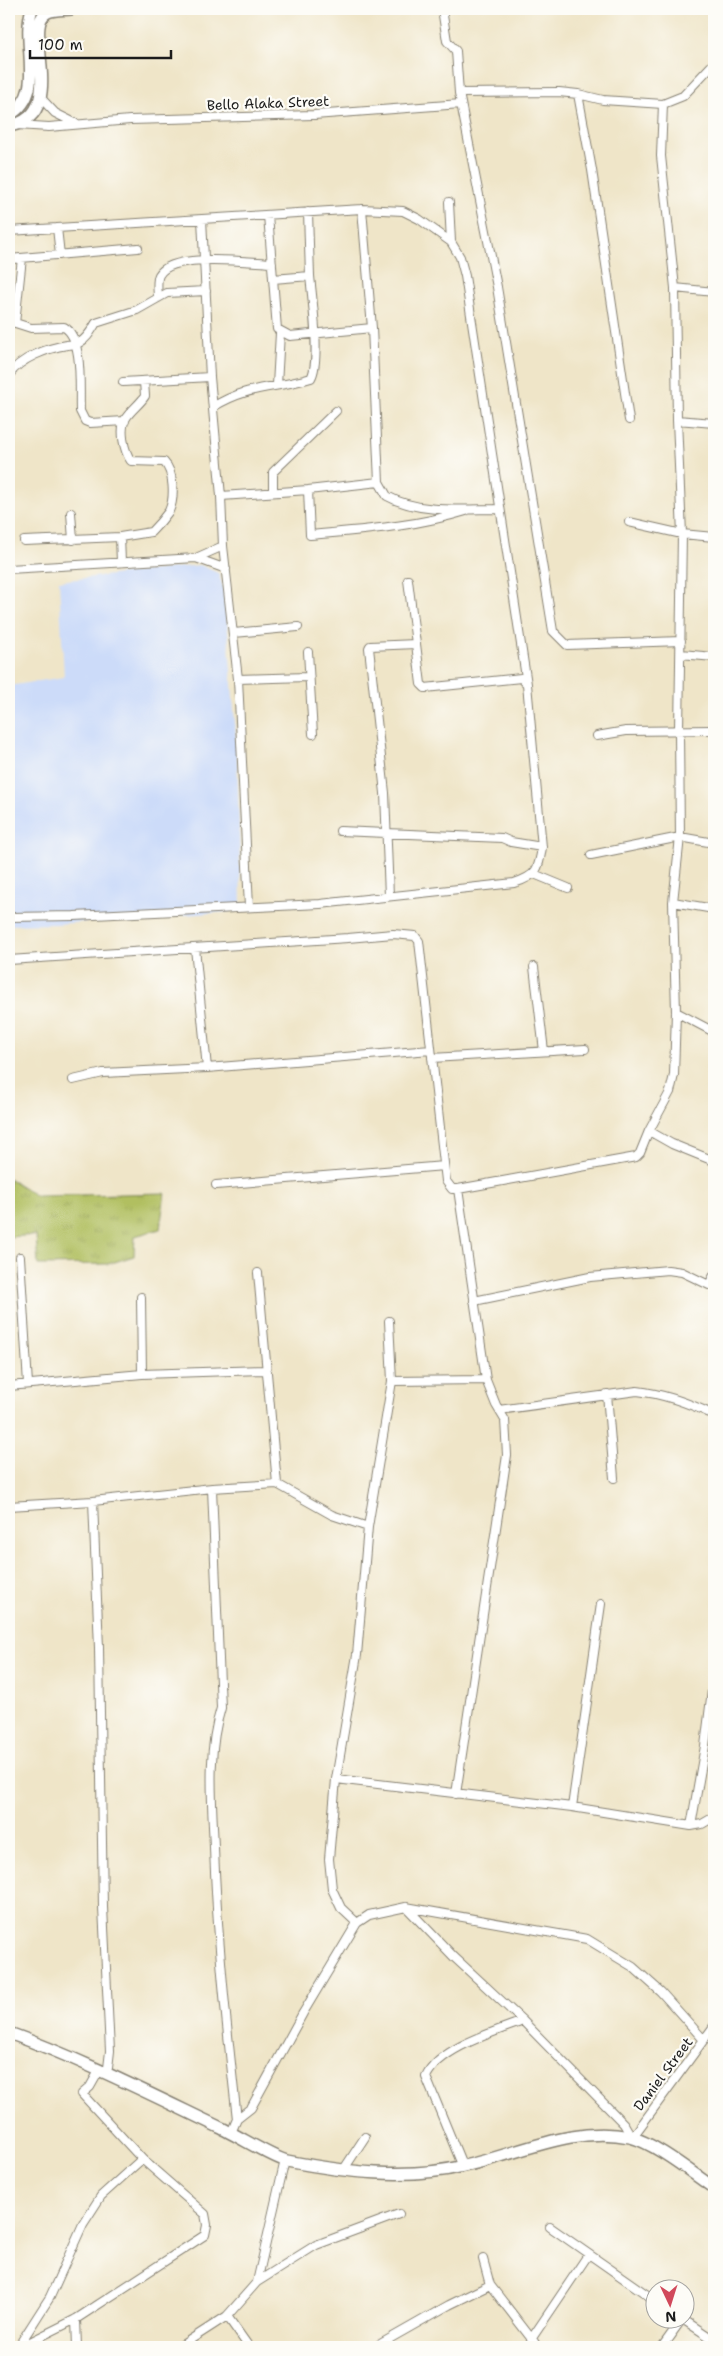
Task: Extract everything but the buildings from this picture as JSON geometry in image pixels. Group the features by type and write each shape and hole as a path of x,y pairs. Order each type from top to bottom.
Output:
{"street":[{"path":"9,115 21,108 29,92 28,28 32,9"},
{"path":"13,126 35,110 40,97 42,77 38,31 40,20 47,10 71,9"},
{"path":"442,9 447,41 456,51 459,93 496,287 553,631 567,645 680,641"},
{"path":"459,93 559,92 603,100 663,104 683,96 714,63"},
{"path":"578,94 592,170 629,420"},
{"path":"40,97 55,113 75,123"},
{"name":"Bello Alaka Street","path":"13,126 49,127 75,123 233,116 314,116 462,104"},
{"path":"9,960 394,934 415,936 421,948 431,1054 448,1186 452,1189 458,1189 636,1156 640,1153 649,1131 670,1092 674,1075 676,1012 673,902 680,836 679,730 682,534 674,288 661,156 663,104"},
{"path":"449,202 451,242"},
{"path":"362,209 372,328 379,482 386,496 406,504 424,507 500,509"},
{"path":"9,232 362,209 403,211 419,219 451,242 460,256 465,276 527,684 542,847 539,866 534,874 527,879 514,883 320,904 74,916 9,917"},
{"path":"213,407 231,396 244,391 311,378 315,372 315,332 310,276 308,212"},
{"path":"268,215 275,325 280,332 290,336 315,332 372,328"},
{"path":"202,219 210,377 221,496 223,546 238,679 249,907"},
{"path":"57,228 60,255"},
{"path":"9,259 138,248"},
{"path":"22,258 12,322 31,328 64,327 68,329 77,344 80,411 85,421 90,423 125,421"},
{"path":"158,298 158,276 167,266 204,260 272,264"},
{"path":"273,279 310,276"},
{"path":"674,288 714,292"},
{"path":"9,375 24,361 45,351 77,344 86,339 96,323 137,310 167,293 206,291"},
{"path":"277,385 280,332"},
{"path":"124,382 210,377"},
{"path":"24,541 120,537 151,532 168,511 172,484 168,467 164,462 132,461 128,456 124,442 125,421 145,396 144,382"},
{"path":"273,492 273,472 336,411"},
{"path":"677,420 714,423"},
{"path":"221,496 308,490 379,482"},
{"path":"308,490 310,535 396,527 434,521 472,509"},
{"path":"71,513 73,540"},
{"path":"630,522 682,534 714,537"},
{"path":"120,537 121,562"},
{"path":"9,569 196,558 223,546"},
{"path":"196,558 226,568"},
{"path":"408,580 421,684 424,688 520,678 527,684"},
{"path":"234,633 298,627"},
{"path":"389,896 388,834 369,648 370,646 416,644"},
{"path":"308,652 312,734"},
{"path":"681,654 714,657"},
{"path":"238,679 308,677"},
{"path":"597,736 626,731 714,730"},
{"path":"340,831 502,838 511,842 542,847"},
{"path":"591,855 680,836 714,843"},
{"path":"534,874 568,888"},
{"path":"673,902 714,909"},
{"path":"195,948 207,1068"},
{"path":"534,967 544,1051"},
{"path":"676,1012 714,1032"},
{"path":"73,1080 103,1074 431,1054 585,1049"},
{"path":"649,1131 672,1144 714,1160"},
{"path":"216,1185 444,1166"},
{"path":"456,1794 507,1455 505,1420 486,1380 458,1189"},
{"path":"20,1257 28,1384"},
{"path":"474,1301 590,1277 668,1270 682,1272 712,1287 714,1275"},
{"path":"258,1273 277,1484"},
{"path":"141,1298 142,1374"},
{"path":"357,1923 341,1908 332,1890 329,1859 336,1779 357,1656 368,1527 392,1381 388,1321"},
{"path":"9,1386 142,1374 266,1370"},
{"path":"392,1381 486,1380"},
{"path":"499,1410 637,1390 656,1393 683,1401 714,1415"},
{"path":"607,1394 614,1478"},
{"path":"9,1506 93,1501 212,1488 277,1484 332,1515 368,1527"},
{"path":"212,1488 221,1708 213,1741 213,1819 217,1932 237,2119"},
{"path":"19,2347 76,2319 205,2234 207,2225 205,2214 142,2159 82,2094 90,2087 99,2071 108,2068 110,2051 102,1907 99,1648 93,1501"},
{"path":"572,1807 601,1604"},
{"path":"691,1826 705,1746 714,1674"},
{"path":"336,1779 572,1807 691,1826 702,1824 714,1817"},
{"path":"231,2132 237,2119 251,2108 303,2013 357,1923 369,1915 406,1907 587,1939 633,1967 661,1992 704,2040"},
{"path":"406,1907 454,1957 522,2021 624,2124 632,2138"},
{"path":"463,2167 426,2076 433,2064 440,2059 480,2038 522,2021"},
{"name":"Daniel Street","path":"632,2138 714,2026"},
{"path":"9,2033 57,2050 231,2132 285,2160 344,2169 400,2174 463,2167 567,2137 593,2134 632,2138 651,2147 714,2188"},
{"path":"344,2169 365,2137"},
{"path":"19,2347 50,2298 83,2224 92,2210 102,2196 142,2159"},
{"path":"257,2282 285,2160"},
{"path":"179,2347 227,2316 257,2282 316,2245 399,2214"},
{"path":"550,2227 646,2294"},
{"path":"532,2338 588,2255"},
{"path":"483,2260 490,2285 538,2347"},
{"path":"375,2347 449,2305 490,2285"},
{"path":"227,2316 249,2347"},
{"path":"76,2319 77,2347"},
{"path":"662,2347 676,2328"},
{"path":"696,2328 714,2340"}],"shaded area":[{"path":"200,565 218,573 225,592 237,750 241,905 237,910 227,912 57,924 9,925 9,686 64,677 59,581"}],"green space":[{"path":"9,1178 36,1196 165,1193 160,1229 135,1236 134,1256 108,1264 38,1265 36,1235 9,1237"}]}
